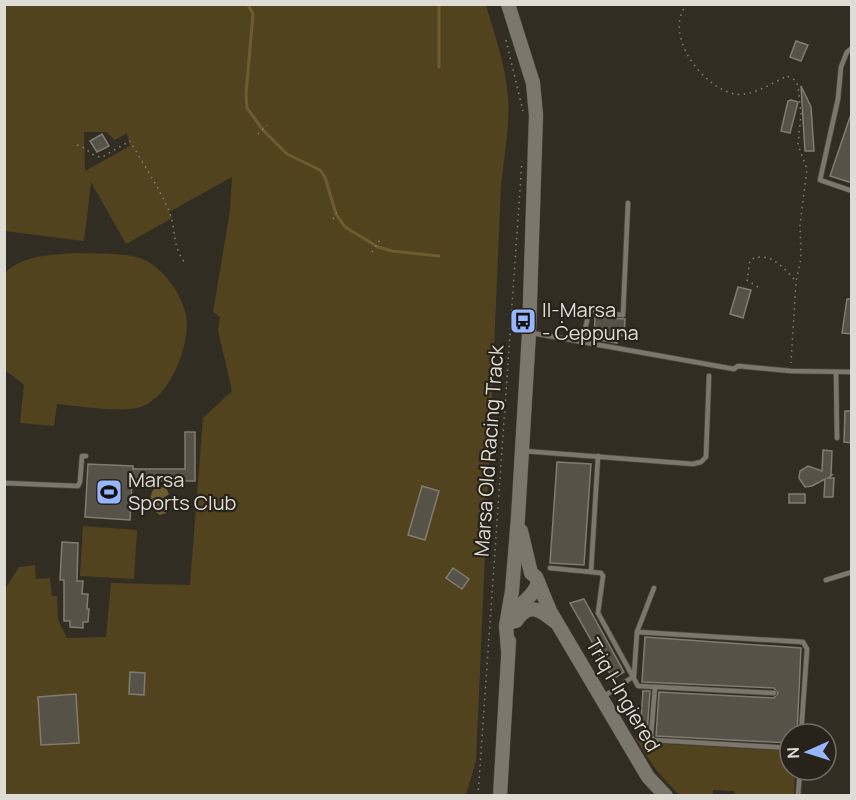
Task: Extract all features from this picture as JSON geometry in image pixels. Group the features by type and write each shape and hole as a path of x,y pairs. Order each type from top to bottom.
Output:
{"main road":[{"path":"508,4 531,74 536,103 529,333 513,576 521,572 526,589"},
{"path":"500,795 507,680 506,626 526,589 518,517"},
{"name":"Triq l-Ingiered","path":"526,589 550,611 648,777 666,795"},
{"path":"507,680 516,621 522,612 532,609 542,612 561,628"}],"lane":[{"path":"852,48 847,52 841,67 839,94 820,180 852,191"},
{"path":"582,343 589,312 623,315 628,203"},
{"path":"529,333 734,369 738,366 791,371 852,372"},
{"path":"837,372 837,438"},
{"path":"522,451 693,464 701,462 706,457 709,376"},
{"path":"4,483 78,486 82,456 86,456"},
{"path":"591,572 598,456"},
{"path":"550,568 601,573 603,576 597,613 638,686 774,693"},
{"path":"826,580 852,572"},
{"path":"634,676 637,632 654,588"},
{"path":"637,632 803,642 807,649 802,722"},
{"path":"601,698 634,676"},
{"path":"655,687 651,736 653,740 778,747"}],"path":[{"path":"687,4 682,11 680,40 689,59 703,74 723,89 735,94 746,94 787,76 795,80 798,86 801,114 798,145 807,169 800,225 801,258 796,282 791,371"},
{"path":"506,40 525,119"},
{"path":"258,134 267,125"},
{"path":"77,145 102,157 130,141 169,210 173,223 174,242 185,263"},
{"name":"Marsa Old Racing Track","path":"478,795 523,154"},
{"path":"333,219 339,209"},
{"path":"372,252 381,238"},
{"path":"758,287 747,280 750,260 757,256 774,259 796,282"}],"shaded area":[{"path":"5,5 486,5 505,74 508,119 501,186 476,761 466,795 5,795 5,589 19,567 35,565 36,579 50,578 52,596 57,596 58,620 67,638 106,637 111,583 190,585 203,418 232,391 218,330 220,317 213,312 230,211 232,177 169,212 172,218 126,244 91,182 84,241 5,231","holes":["84,132 106,132 115,140 127,133 130,146 85,171"]},
{"path":"75,253 131,256 147,261 160,271 184,307 187,327 182,353 177,367 162,391 143,406 113,409 57,404 54,426 20,423 24,385 5,370 5,273 28,259"},
{"path":"157,486 166,488 169,494 165,497 164,502 169,508 166,513 160,515 153,510 151,500 151,494"},
{"path":"83,526 137,530 134,579 80,576"},
{"path":"635,738 649,739 649,743 778,750 778,782 795,782 794,795 735,795 734,791 713,790 713,795 679,795 657,771"}],"building":[{"path":"796,41 808,45 801,61 790,57"},
{"path":"801,86 811,107 814,151 805,151"},
{"path":"788,101 798,102 790,133 781,131"},
{"path":"850,117 852,117 852,183 830,176"},
{"path":"102,134 109,146 97,152 90,141"},
{"path":"738,287 751,290 743,318 730,314"},
{"path":"847,299 852,299 852,334 842,333"},
{"path":"595,317 625,319 624,336 617,335 617,343 594,339"},
{"path":"845,411 852,411 852,443 844,442"},
{"name":"Marsa Sports Club","path":"185,432 195,432 195,481 132,481 130,520 85,517 88,464 133,466 133,469 185,469"},
{"path":"823,450 832,451 832,475 828,478 834,478 833,497 824,497 825,479 805,487 799,478 800,471 808,466 822,471"},
{"path":"557,462 591,464 584,565 550,563"},
{"path":"422,486 439,491 425,540 408,535"},
{"path":"789,494 805,494 805,503 789,503"},
{"path":"62,542 78,543 77,581 83,581 82,594 88,594 87,609 89,609 88,622 83,622 83,628 70,627 70,621 64,621 64,580 60,580"},
{"path":"453,568 469,579 462,589 446,578"},
{"path":"584,599 624,672 613,679 570,603"},
{"path":"645,637 801,648 798,722 778,722 778,742 656,736 659,692 774,698 778,693 774,688 642,682"},
{"path":"130,672 145,673 144,695 129,694"},
{"path":"643,691 650,691 647,734 640,734"},
{"path":"76,694 79,743 41,745 38,697"}],"waterway":[{"path":"248,4 253,14 246,94 247,108 263,130 287,154 320,170 325,177 336,214 345,227 378,247 392,251 439,256"},
{"path":"439,4 439,67"}],"place":[{"name":"Il-Marsa - Ċeppuna","path":"523,321"},
{"name":"Marsa Sports Club","path":"109,492"}]}
